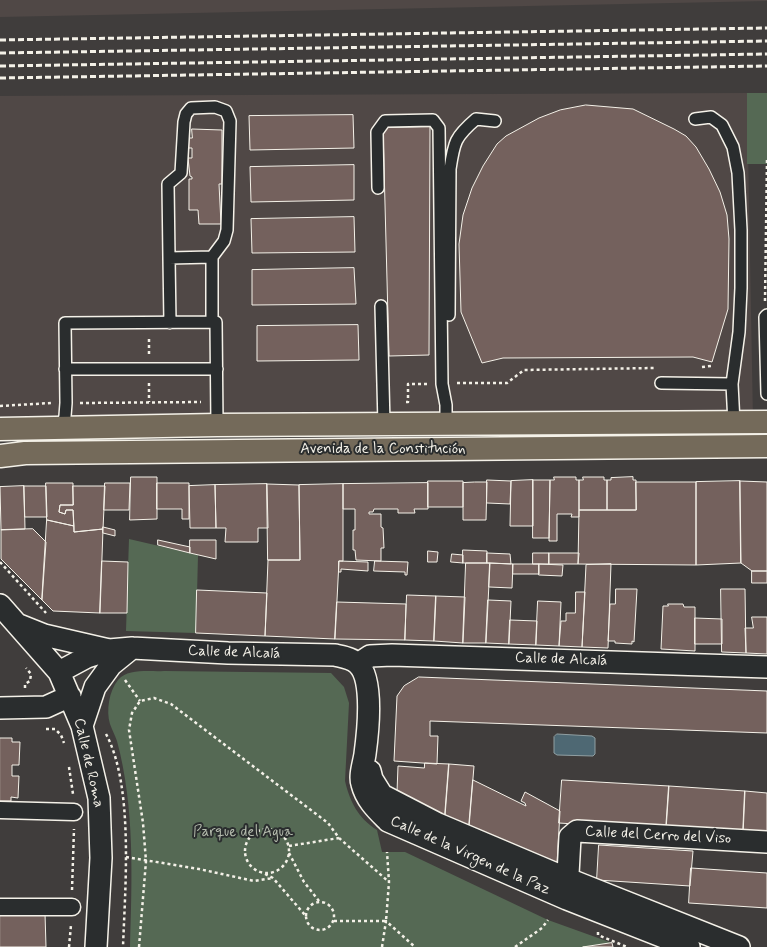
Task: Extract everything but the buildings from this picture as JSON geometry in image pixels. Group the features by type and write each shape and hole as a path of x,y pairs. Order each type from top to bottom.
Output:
{"main road":[{"name":"Avenida de la Constitución","path":"0,429 384,424 446,414 734,423 767,422"},
{"name":"Avenida de la Constitución","path":"0,456 25,453 767,446"}],"street":[{"name":"Calle de Roma","path":"0,605 59,672 82,726 99,798 101,858 96,947"},
{"name":"Calle de Alcalá","path":"19,625 44,635 109,650"},
{"name":"Calle de Alcalá","path":"59,672 87,657 109,650 132,648 228,653 335,655 349,658 358,664 370,656 392,655 767,666"},
{"path":"82,726 95,687 111,665 132,648"},
{"name":"Calle de la Virgen de la Paz","path":"358,664 366,677 369,688 366,753 361,783 372,806 388,821 568,889 739,947"},
{"path":"0,708 46,707 70,696"},
{"path":"0,810 74,812"},
{"name":"Calle del Cerro del Viso","path":"568,889 570,837 577,831 767,842"},
{"name":"Calle de la Virgen de la Paz","path":"568,889 689,947"},
{"path":"0,907 72,907"}],"lane":[{"path":"170,322 168,184 181,173 184,122 186,114 191,108 215,107 226,111 230,121 227,230 224,241 212,257 212,322"},
{"path":"696,119 711,117 722,125 733,147 738,173 741,230 741,288 739,332 732,384 734,423"},
{"path":"445,384 450,169 453,148 461,132 476,119 495,121"},
{"path":"378,188 377,132 385,121 432,120 440,128 446,414"},
{"path":"169,258 212,257"},
{"path":"380,306 384,424"},
{"path":"766,316 767,394"},
{"path":"62,428 66,409 65,323 216,322 217,425"},
{"path":"65,370 217,369"},
{"path":"661,383 732,384"}],"path":[{"path":"766,316 767,160"},
{"path":"696,367 711,366 712,383"},
{"path":"408,402 408,384 507,383 524,370 658,368"},
{"path":"0,562 50,617"},
{"path":"123,676 140,701"},
{"path":"139,947 146,861 143,823 129,730 132,713 140,701 154,698 171,704 328,823 339,838 389,882"},
{"path":"105,732 114,748 122,792 126,857 123,947"},
{"path":"68,762 74,812 72,907 69,947"},
{"path":"265,873 277,871 284,865 289,852 289,846 284,836 276,830 263,828 253,832 246,840 244,850 246,861 254,869 273,878 305,915 308,924 313,929 322,930 330,927 334,921 332,907 319,901 304,882 289,852"},
{"path":"289,846 339,838"},
{"path":"382,947 389,882 387,852"},
{"path":"126,857 199,869 254,881 273,878"},
{"path":"305,915 312,904 319,901"},
{"path":"515,947 542,928 548,920"},
{"path":"334,921 386,921 415,947"}],"shaded area":[{"path":"0,0 767,0 767,1 0,17"},
{"path":"747,93 753,422 0,429 0,96"}],"green space":[{"path":"747,93 767,93 767,164 747,164"},
{"path":"129,539 198,555 196,633 126,631"},
{"name":"Parque del Agua","path":"133,672 331,673 344,687 349,703 345,781 347,789 352,803 360,815 377,830 382,852 405,852 548,920 612,943 583,947 130,947 132,870 130,818 123,766 117,741 109,719 108,707 112,690 122,676"}],"water":[{"path":"557,734 592,736 595,738 595,754 593,756 557,755 554,753 554,737"}],"railway":[{"path":"0,40 767,28"},
{"path":"0,53 767,41"},
{"path":"0,66 767,54"},
{"path":"0,78 767,66"}]}
